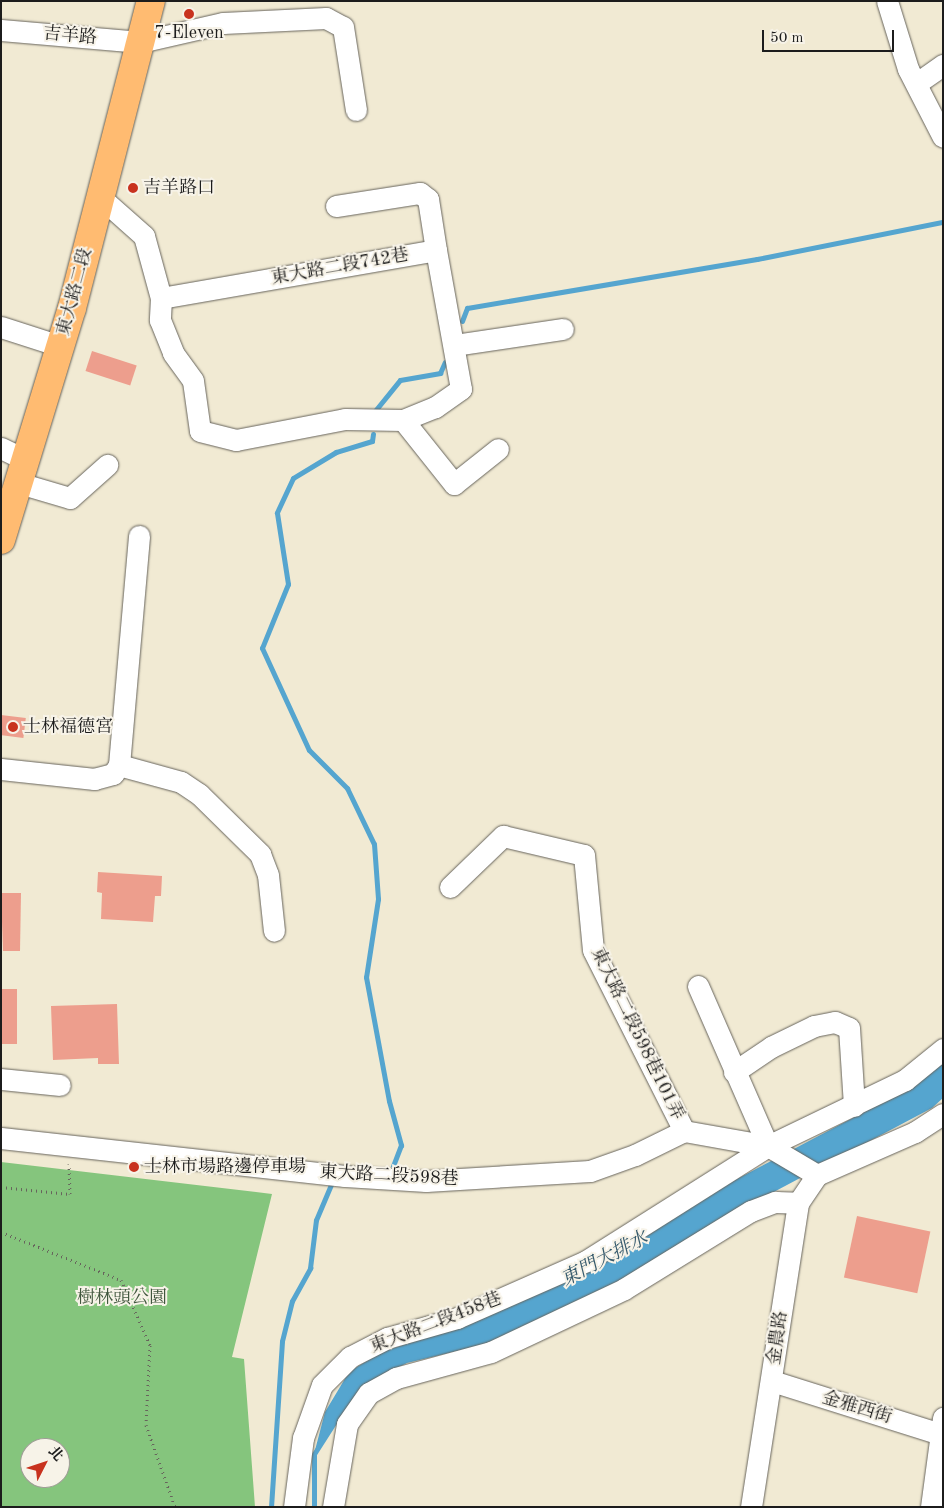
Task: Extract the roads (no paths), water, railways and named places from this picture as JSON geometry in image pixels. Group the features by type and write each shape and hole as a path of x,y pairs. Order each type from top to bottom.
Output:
{"main road":[{"name":"東大路二段","path":"1,540 60,346 151,1"}],"street":[{"path":"887,1 908,69 917,83 943,137"},
{"name":"吉羊路","path":"1,30 140,42 223,23 326,18 343,27 356,110"},
{"path":"917,83 943,65"},
{"path":"100,197 144,236 161,298 160,320 173,353 193,381 200,431 236,440 345,419 403,420 435,407 461,389 428,199 420,193 336,206"},
{"name":"東大路二段742巷","path":"161,298 436,250"},
{"path":"1,327 60,346"},
{"path":"454,346 563,329"},
{"path":"403,420 454,484 498,449"},
{"path":"1,448 22,471 70,498 107,465"},
{"path":"1,769 94,779 113,774 119,765 139,536"},
{"path":"119,765 181,782 199,794 260,854 268,874 274,931"},
{"name":"東大路二段598巷101弄","path":"450,888 503,836 584,855 593,950 684,1131"},
{"path":"698,986 768,1146"},
{"path":"734,1072 780,1043 814,1026 834,1022 849,1028 854,1106"},
{"name":"東大路二段458巷","path":"294,1507 303,1438 322,1384 350,1357 387,1338 457,1318 586,1260 768,1146 854,1106 904,1080 943,1049"},
{"path":"1,1079 60,1085"},
{"path":"684,1131 768,1146 817,1175 915,1132 943,1114"},
{"name":"東大路二段598巷","path":"1,1138 345,1176 426,1181 590,1170 635,1156 684,1131"},
{"name":"金農路","path":"751,1507 772,1381 798,1203 817,1175"},
{"path":"333,1507 347,1424 370,1393 396,1378 491,1352 624,1289 751,1211 774,1202 798,1203"},
{"name":"金雅西街","path":"772,1381 942,1429"},
{"path":"931,1507 942,1429"}],"water":[{"path":"943,1059 943,1098 932,1108 736,1212 599,1295 487,1344 407,1363 355,1390 314,1454 325,1412 349,1372 379,1353 456,1327 900,1093"}],"waterway":[{"path":"462,321 467,308 757,259 943,222"},
{"path":"374,412 400,380 440,373 445,362"},
{"path":"373,434 372,441 336,452 293,478 277,513 288,584 262,648 309,750 347,788 374,844 378,899 366,977 389,1101 401,1145 393,1166"},
{"path":"271,1507 282,1341 292,1301 310,1268 316,1220 331,1184"},
{"name":"東門大排水","path":"314,1507 314,1454 358,1385"}],"place":[{"name":"7-Eleven","path":"189,14"},
{"name":"吉羊路口","path":"133,188"},
{"name":"士林福德宮","path":"13,727"},
{"name":"士林市場路邊停車場","path":"134,1167"}],"park label":[{"name":"樹林頭公園","path":"122,1298"}]}
